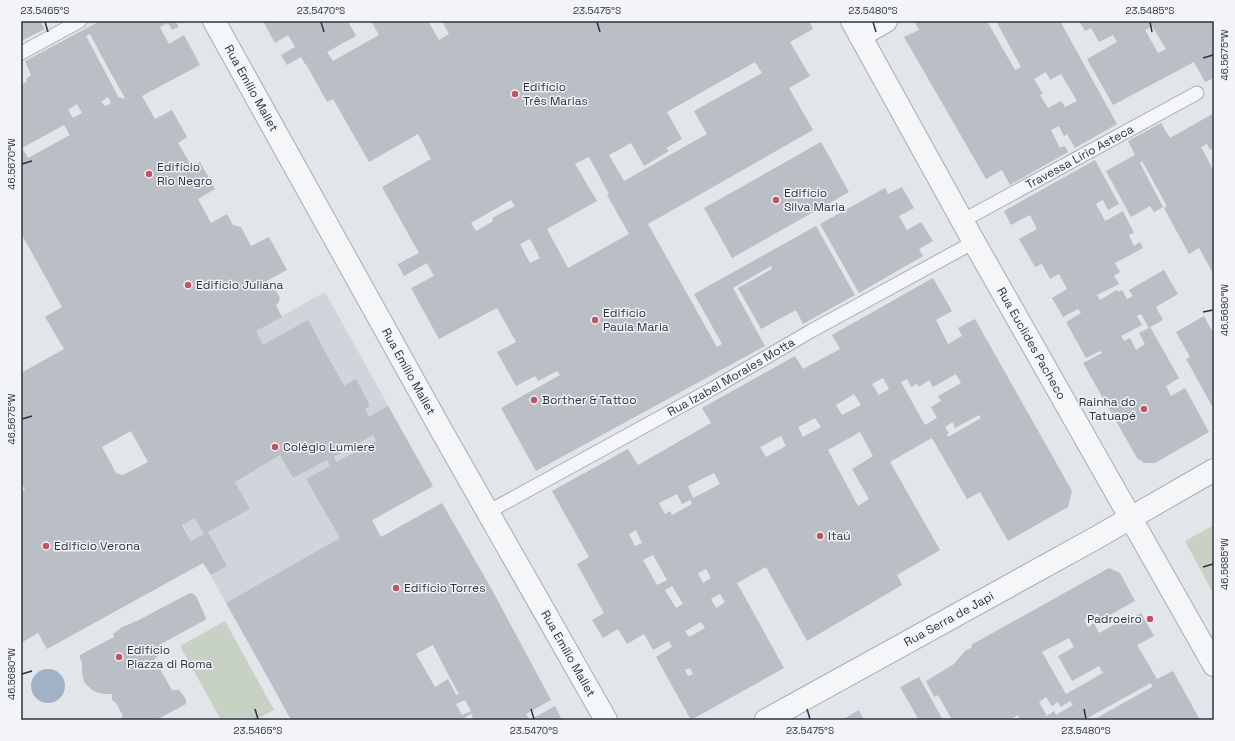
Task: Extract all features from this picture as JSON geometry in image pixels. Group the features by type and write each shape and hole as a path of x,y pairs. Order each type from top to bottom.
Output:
{"street":[{"name":"Rua Emílio Mallet","path":"214,21 606,720"},
{"path":"856,28 886,21"},
{"name":"Rua Euclides Pacheco","path":"856,28 962,221 1214,665"},
{"name":"Rua Serra de Japi","path":"766,720 1214,470"}],"lane":[{"path":"21,52 80,21"},
{"name":"Travessa Lírio Asteca","path":"962,221 1197,93"},
{"name":"Rua Izabel Morales Motta","path":"488,512 712,389 811,331 974,242"}],"shaded area":[{"name":"Colégio Lumiere","path":"325,292 433,486 226,603 118,408"}],"green space":[{"path":"1214,525 1214,595 1185,541"},
{"path":"225,621 274,710 255,720 221,720 180,646"}],"water":[{"path":"51,669 58,671 63,676 65,686 63,696 58,701 45,703 38,701 33,696 31,683 33,676 38,671"}],"building":[{"path":"21,21 40,21 45,29 21,41"},
{"path":"100,21 175,21 179,27 172,30 168,23 160,27 169,44 184,35 200,65 142,96 155,119 172,110 187,137 178,143 192,167 200,162 215,189 198,199 211,223 227,214 233,225 241,227 251,246 269,237 287,270 261,284 275,289 280,298 278,304 276,305 282,317 256,331 263,345 308,320 344,386 356,379 370,406 365,409 369,417 388,406 433,486 372,520 381,537 442,503 491,588 551,700 526,714 530,720 474,720 471,714 461,720 291,720 226,603 340,538 306,479 330,466 327,460 293,478 280,455 235,482 250,509 208,532 227,566 211,575 203,563 47,649 38,633 21,643 21,492 25,490 21,482 21,373 64,349 45,317 62,307 21,233 21,85 27,81 26,79 31,75 25,61","holes":["90,34 125,98 119,98 86,36","108,97 111,103 105,106 101,102","77,104 82,113 73,118 68,110","64,125 70,135 28,158 22,148","131,431 148,462 123,475 116,473 102,447","373,435 376,441 336,462 334,457","195,518 204,534 191,541 182,525","433,645 459,694 456,695 448,679 435,687 416,654","465,700 471,711 462,715 456,704"]},
{"path":"263,21 348,21 356,36 327,52 333,61 379,35 371,21 428,21 439,40 449,34 442,21 809,21 813,29 790,42 810,76 789,88 813,130 648,224 717,347 722,344 694,294 816,226 855,295 803,324 796,310 761,329 738,288 772,269 771,266 733,288 765,346 536,471 501,408 560,375 557,371 538,381 535,376 516,386 497,352 516,342 497,308 439,339 411,288 434,276 427,263 404,276 398,265 419,253 382,187 431,159 418,134 369,162 333,99 327,102 301,57 287,65 281,55 295,47 288,35 275,43","holes":["755,62 762,73 694,111 707,134 624,181 609,155 631,143 644,166 669,151 666,148 682,139 667,112","589,157 609,194 607,195 629,234 568,268 547,229 597,201 575,164","511,200 515,206 492,218 493,221 476,231 471,223","530,239 540,258 530,263 520,244"]},
{"path":"914,21 987,21 1015,70 1021,67 996,21 1060,21 1117,124 1075,148 1067,134 1064,136 1059,126 1051,130 1060,148 1065,146 1068,152 1010,185 1002,170 986,179 904,37 919,30","holes":["1046,72 1050,80 1061,74 1077,101 1065,107 1061,101 1048,108 1040,95 1043,94 1034,79"]},
{"path":"1079,21 1214,21 1214,78 1205,82 1194,62 1113,105 1087,59 1117,42 1113,35 1099,42 1091,28 1085,31","holes":["1152,26 1166,49 1158,53 1145,30"]},
{"path":"1214,113 1214,147 1210,150 1207,144 1201,147 1214,171 1214,275 1199,248 1189,254 1164,208 1167,206 1142,161 1140,163 1163,207 1154,212 1150,206 1131,217 1106,171 1135,155 1128,141 1161,123 1170,138"},
{"name":"Edifício Silva Maria","path":"821,142 849,192 732,258 704,208"},
{"path":"1095,160 1119,204 1108,210 1103,200 1096,204 1105,221 1123,211 1134,233 1129,235 1134,246 1140,242 1143,248 1115,263 1120,272 1114,276 1119,284 1097,295 1100,300 1117,290 1118,292 1122,290 1127,299 1133,296 1129,290 1164,270 1178,294 1156,307 1163,320 1150,327 1179,378 1166,386 1171,396 1185,388 1209,432 1155,463 1144,463 1137,458 1083,363 1102,353 1100,351 1086,358 1066,322 1081,313 1078,309 1063,317 1052,298 1067,289 1059,274 1050,279 1042,264 1035,267 1019,239 1037,229 1030,215 1011,225 1004,211","holes":["1141,314 1149,328 1139,333 1145,344 1136,350 1130,338 1124,341 1121,336 1142,325 1137,316"]},
{"path":"902,187 914,208 899,216 907,230 921,222 933,241 919,249 923,256 859,293 820,224 885,188 888,194"},
{"path":"933,278 952,311 936,320 948,344 962,336 958,328 975,319 1072,491 1068,507 1008,541 980,492 967,499 932,438 923,443 890,462 940,550 897,575 902,585 807,641 766,567 737,583 784,668 691,720 656,657 672,647 669,641 653,650 644,634 627,644 618,629 603,638 592,620 604,613 577,564 589,557 552,491 628,449 638,465 711,423 702,408 795,356 803,369 840,349 832,335","holes":["956,374 961,383 938,396 941,401 931,407 937,418 925,425 901,382 907,379 911,387 917,384 919,387 929,380 933,387","883,378 889,389 879,395 872,384","854,394 861,405 842,415 836,405","979,415 981,418 948,437 947,434 949,433 945,427 953,422 955,428","815,418 821,427 803,437 798,427","860,432 873,456 852,469 869,499 858,506 828,450","781,436 786,446 766,457 760,447","714,473 720,484 693,498 688,486","677,494 682,504 690,500 692,504 672,515 670,511 665,514 659,503","636,530 642,543 635,546 629,534","653,555 667,580 657,585 643,560","706,569 711,578 703,583 698,573","672,586 683,604 676,608 665,590","720,594 725,602 716,608 711,599","701,622 705,628 689,637 685,631","690,668 693,674 688,676 685,670"]},
{"path":"1204,316 1214,335 1214,406 1212,406 1186,359 1190,357 1176,332"},
{"path":"1109,568 1120,573 1135,601 1101,620 1098,613 1084,620 1088,627 1094,623 1099,633 1119,622 1120,624 1141,613 1154,636 1137,645 1157,679 1173,671 1200,720 1093,720 1152,687 1151,683 1084,720 1020,720 1018,715 1010,720 952,720 938,695 934,697 926,681 954,664 965,651 972,647 971,645","holes":["1069,638 1074,647 1058,656 1072,681 1099,666 1103,673 1066,694 1042,652","1046,697 1052,706 1058,702 1061,707 1070,701 1073,705 1056,715 1054,711 1047,716 1039,702"]},
{"name":"Edifício Piazza di Roma","path":"190,593 194,594 197,598 206,618 205,620 159,645 161,652 154,659 172,690 179,690 186,700 186,704 156,720 120,720 123,716 116,703 112,700 112,694 96,692 84,682 80,655 114,637 113,634 122,627 137,621"},
{"path":"919,677 943,720 919,720 900,687"},
{"path":"555,706 562,720 530,720 537,716"},
{"path":"859,710 864,720 842,720"}],"place":[{"name":"Edifício Três Marias","path":"515,94"},
{"name":"Edifício Rio Negro","path":"149,174"},
{"name":"Edifício Silva Maria","path":"776,200"},
{"name":"Edifício Juliana","path":"188,285"},
{"name":"Edifício Paula Maria","path":"595,320"},
{"name":"Borther & Tattoo","path":"534,400"},
{"name":"Rainha do Tatuapé","path":"1144,409"},
{"name":"Colégio Lumiere","path":"275,447"},
{"name":"Itaú","path":"820,536"},
{"name":"Edifício Verona","path":"46,546"},
{"name":"Edifício Torres","path":"396,588"},
{"name":"Padroeiro","path":"1150,619"},
{"name":"Edifício Piazza di Roma","path":"119,657"}]}
